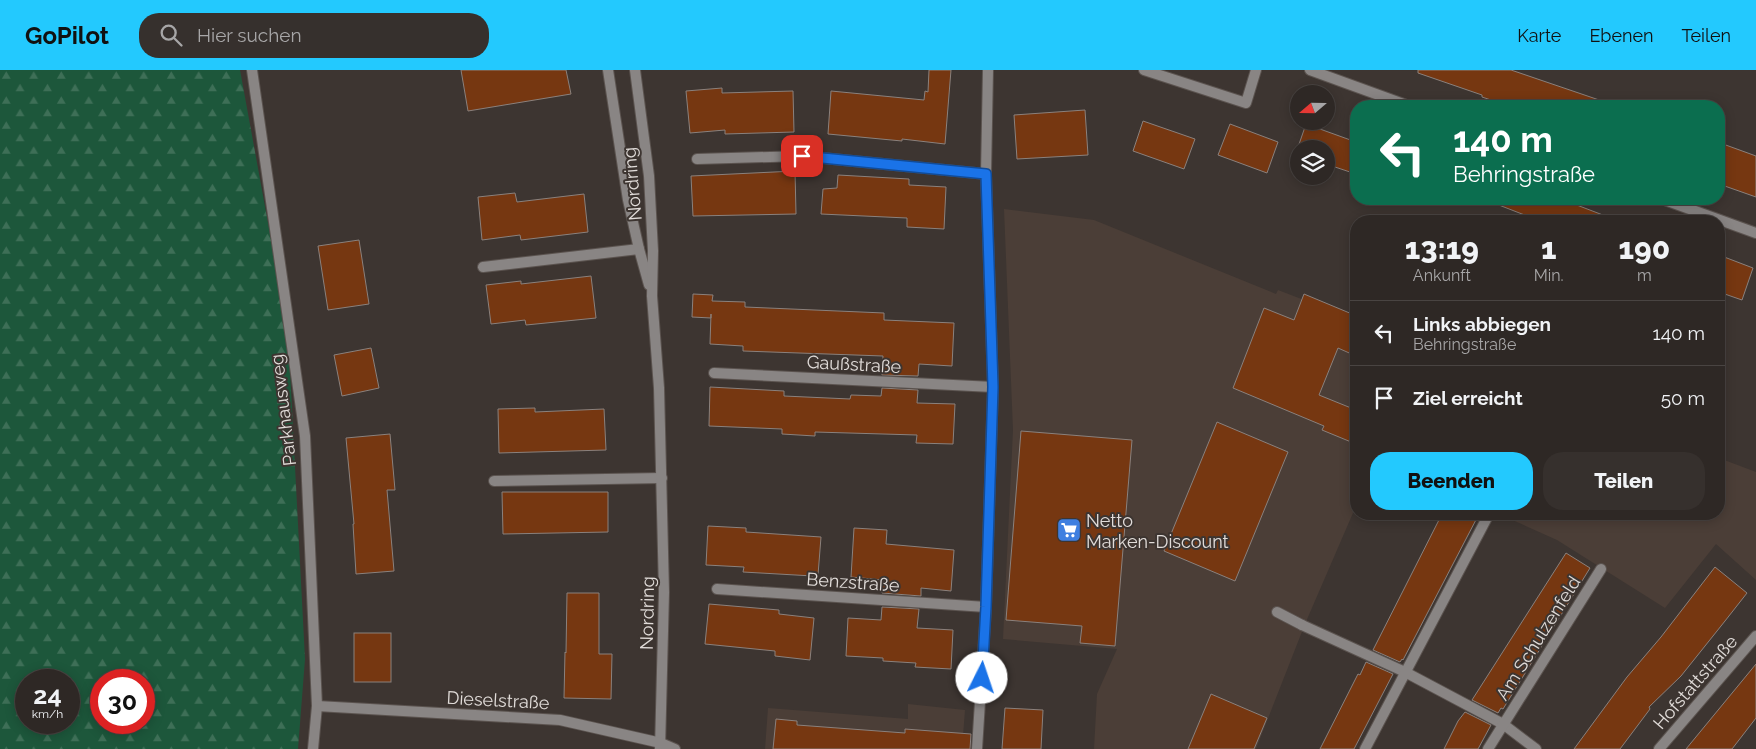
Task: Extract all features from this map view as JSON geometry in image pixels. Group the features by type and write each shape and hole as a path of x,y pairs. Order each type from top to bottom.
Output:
{"street":[{"name":"Parkhausweg","path":"252,70 305,436 316,706 313,749"},
{"name":"Nordring","path":"608,70 628,200 638,249 652,296"},
{"name":"Nordring","path":"635,70 649,176 653,251 652,296 659,388 664,592 660,746"},
{"path":"977,749 986,607 993,387 986,174 988,70"},
{"path":"1144,70 1246,103 1256,70"},
{"path":"1310,70 1392,100"},
{"path":"697,159 802,156 986,174"},
{"path":"1679,205 1706,215"},
{"path":"1725,222 1756,233"},
{"path":"483,267 638,249"},
{"name":"Gaußstraße","path":"714,373 993,387"},
{"path":"494,481 662,478"},
{"path":"1365,749 1486,520"},
{"name":"Am Schulzenfeld","path":"1488,749 1600,569"},
{"name":"Benzstraße","path":"717,589 986,607"},
{"name":"Am Schulzenfeld","path":"1277,612 1405,672 1503,724 1536,749"},
{"name":"Hofstattstraße","path":"1659,749 1756,636"},
{"name":"Dieselstraße","path":"316,706 560,720 675,749"}],"shaded area":[{"path":"1004,209 1094,220 1276,294 1278,290 1350,318 1350,520 1305,624 1256,749 1094,749 1097,694 1117,649 1003,639 1013,430"},
{"path":"1725,460 1756,472 1756,580 1716,544 1665,608 1557,540 1512,520 1725,520"},
{"path":"908,704 965,710 962,749 765,749 768,708 908,719"}],"green space":[{"path":"0,70 240,70 288,332 305,659 298,749 0,749"}],"building":[{"path":"461,70 566,70 571,94 468,111"},
{"path":"929,70 951,70 945,144 828,134 831,91 924,100 925,91 928,92"},
{"path":"1418,70 1511,70 1599,100 1491,100 1482,97 1482,95 1418,73"},
{"path":"722,88 722,93 793,91 794,132 725,134 725,130 690,133 686,91"},
{"path":"1085,110 1088,155 1017,159 1014,115"},
{"path":"1143,121 1195,139 1184,169 1133,151"},
{"path":"1230,124 1278,142 1267,173 1218,155"},
{"path":"1304,130 1323,130 1350,140 1350,172 1335,167 1335,140 1300,140"},
{"path":"1725,145 1756,156 1756,197 1725,186"},
{"path":"795,171 796,214 693,216 691,176"},
{"path":"838,175 909,179 909,185 946,187 944,229 907,227 907,218 821,214 823,189 837,188"},
{"path":"515,193 517,202 584,194 588,232 521,240 520,235 482,240 478,197"},
{"path":"1499,205 1577,205 1603,215 1525,215"},
{"path":"359,240 369,304 328,310 318,246"},
{"path":"1725,257 1753,268 1742,300 1725,294"},
{"path":"591,276 596,318 526,325 525,320 491,324 486,285 521,281 521,284"},
{"path":"693,294 713,295 712,301 745,302 745,307 884,313 884,320 954,323 952,366 919,364 918,376 882,375 883,356 743,351 743,346 710,344 711,318 692,317"},
{"path":"1304,294 1350,313 1350,353 1338,348 1319,395 1350,408 1350,442 1322,430 1324,426 1233,388 1264,308 1294,320"},
{"path":"371,348 379,388 342,396 334,355"},
{"path":"710,387 784,391 784,396 850,399 851,395 881,396 882,388 918,390 917,403 955,404 953,444 916,443 917,435 815,432 815,436 782,434 782,429 709,426"},
{"path":"535,408 535,412 604,409 606,450 499,453 498,409"},
{"path":"1217,422 1288,452 1235,581 1164,551"},
{"name":"Netto Marken-Discount","path":"1021,431 1132,440 1115,646 1080,643 1082,626 1006,620"},
{"path":"390,434 395,490 387,490 394,571 356,574 354,524 346,438"},
{"path":"502,492 608,492 608,532 503,534"},
{"path":"1439,520 1476,520 1403,660 1400,662 1373,650"},
{"path":"708,526 746,528 746,532 821,537 818,575 743,572 744,567 706,565"},
{"path":"854,528 887,530 886,544 954,550 951,591 921,588 921,596 882,593 883,580 851,577"},
{"path":"1566,553 1590,568 1503,709 1501,708 1498,713 1472,700"},
{"path":"1715,567 1747,593 1681,676 1649,707 1650,709 1620,749 1574,749 1627,677 1661,637"},
{"path":"567,593 599,593 599,654 612,654 611,699 564,698"},
{"path":"709,604 779,610 779,614 814,618 810,660 775,656 775,651 705,644"},
{"path":"882,607 919,609 917,628 953,630 951,669 915,667 916,663 883,661 883,658 846,656 848,618 881,620"},
{"path":"354,633 391,633 391,682 354,682"},
{"path":"1366,662 1393,674 1354,749 1320,749 1358,674 1360,675"},
{"path":"1756,664 1756,718 1732,749 1686,749"},
{"path":"1211,694 1267,718 1254,749 1188,749"},
{"path":"1005,708 1043,710 1041,749 1002,749"},
{"path":"1465,712 1491,725 1478,749 1444,749 1458,721"},
{"path":"776,719 797,721 797,725 905,733 905,729 971,734 970,749 773,749"}],"place":[{"name":"Netto Marken-Discount","path":"1069,530"}],"route":[{"path":"802,156 986,174 993,387 982,678"}]}
